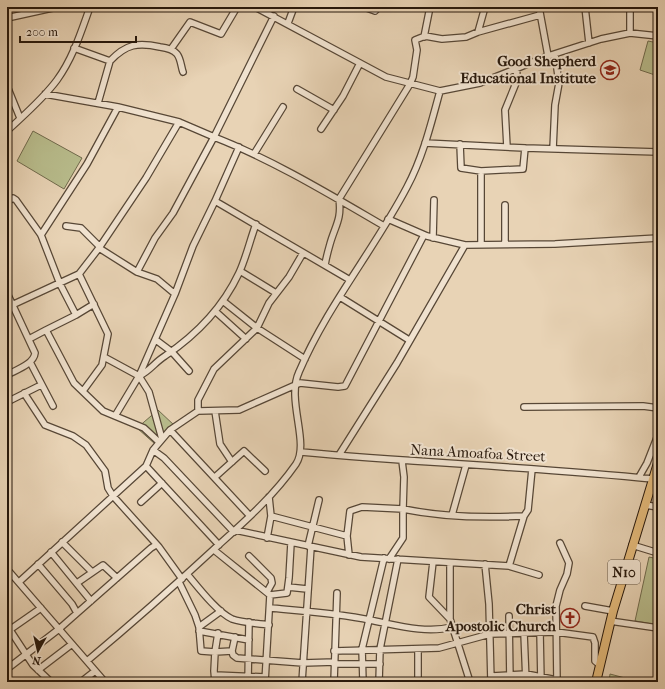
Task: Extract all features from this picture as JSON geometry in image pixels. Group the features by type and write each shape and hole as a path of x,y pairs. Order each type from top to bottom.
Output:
{"highway":[{"name":"N10","path":"596,682 610,621 658,463"}],"street":[{"path":"7,18 34,9 57,7"},
{"path":"7,131 45,94 57,80 74,48 90,7"},
{"path":"171,49 190,22 221,34 237,7"},
{"path":"255,7 288,23 386,77 440,91 480,83 548,56 589,43 630,33 658,36"},
{"path":"288,23 294,7"},
{"path":"364,7 374,11 379,7"},
{"path":"424,36 430,7"},
{"path":"478,32 485,7"},
{"path":"539,7 548,56"},
{"path":"585,7 589,43"},
{"path":"630,7 630,33"},
{"path":"325,265 330,245 338,225 340,208 339,199 413,77 417,50 415,40 424,36 454,39 466,37 478,32 540,15"},
{"path":"137,272 155,238 174,213 214,137 274,16"},
{"path":"98,103 110,61 120,50 139,44 171,49 179,58 183,72"},
{"path":"74,48 110,61"},
{"path":"553,149 555,105 559,83 555,54"},
{"path":"322,129 360,63"},
{"path":"506,147 505,110 516,83 517,68"},
{"path":"7,86 20,118"},
{"path":"297,89 334,110"},
{"path":"87,661 214,550 270,497 297,463 301,452 294,385 305,359 350,280 384,226 415,170 425,143 440,91"},
{"path":"45,94 98,103 179,122 254,154 339,199 384,226"},
{"path":"254,154 283,107"},
{"path":"41,235 87,164 118,108"},
{"path":"12,305 79,274 100,248 146,178 179,122"},
{"path":"425,143 658,152"},
{"path":"460,144 461,168 480,171 523,169 525,148"},
{"path":"114,416 139,376 156,340 176,294 193,246 239,147"},
{"path":"480,171 481,244"},
{"path":"7,202 13,198 16,200 41,235 60,284 76,315"},
{"path":"433,238 434,200"},
{"path":"215,201 350,280"},
{"path":"505,206 505,244"},
{"path":"388,219 424,235 465,245 555,244 658,238"},
{"path":"139,376 149,370 164,356 172,352 204,324 223,301 240,271 256,224"},
{"path":"66,226 81,228 100,248 137,272 157,279 176,294"},
{"path":"19,582 146,466 153,450 170,430 198,411 239,410 294,385 305,383 338,387 345,386 424,235"},
{"path":"339,455 410,340 465,245"},
{"path":"198,411 198,400 214,369 257,328 276,293 289,277 303,253"},
{"path":"240,271 276,293"},
{"path":"79,274 108,334 102,365 83,391"},
{"path":"7,293 35,353 35,357 30,362 7,375"},
{"path":"340,297 410,340"},
{"path":"223,301 257,328 305,359"},
{"path":"29,339 94,304"},
{"path":"215,311 246,339"},
{"path":"46,330 74,383 103,411 144,428 160,440"},
{"path":"156,340 172,352 189,371"},
{"path":"104,357 139,376 149,392 160,440"},
{"path":"30,362 53,406"},
{"path":"7,402 41,385"},
{"path":"24,393 45,425 73,436 86,445 105,471 108,488 113,496 159,547 180,580 195,615 199,629 200,650 215,652 232,651"},
{"path":"524,407 643,406 658,408"},
{"path":"215,411 220,444 232,462"},
{"path":"170,430 250,516"},
{"path":"638,478 647,463 658,435"},
{"path":"153,450 164,458 234,531 348,555 450,564 509,566 539,575"},
{"path":"215,478 244,451 265,471"},
{"name":"Nana Amoafoa Street","path":"301,452 402,461 532,469 653,479"},
{"path":"363,682 362,649 387,558 403,538 404,477 402,461"},
{"path":"452,515 466,465"},
{"path":"146,466 219,545"},
{"path":"509,566 524,516 528,510 532,469"},
{"path":"141,502 162,483"},
{"path":"267,538 271,516 270,497"},
{"path":"302,682 310,546 319,500"},
{"path":"644,505 658,507"},
{"path":"348,555 347,536 350,511 362,507 403,509 423,513 452,515 493,517 524,516"},
{"path":"271,516 347,536"},
{"path":"62,542 92,572"},
{"path":"214,550 268,593 287,593 290,543"},
{"path":"485,564 492,679 510,674 526,674 541,680 557,681 557,599 569,563 560,543"},
{"path":"7,669 59,629 156,545"},
{"path":"632,545 658,553"},
{"path":"51,552 91,601"},
{"path":"215,675 233,679 265,679 270,608 268,593 272,583 271,578 249,556"},
{"path":"379,682 380,649 398,559"},
{"path":"433,562 429,597 450,619"},
{"path":"38,564 72,604 77,613"},
{"path":"450,564 450,619 456,644 470,682"},
{"path":"77,583 104,565 117,578"},
{"path":"7,569 105,682"},
{"path":"187,574 221,611 230,618 269,625"},
{"path":"288,587 308,589"},
{"path":"334,682 335,616 337,593"},
{"path":"585,606 613,611"},
{"path":"41,608 8,631 38,670 51,682"},
{"path":"270,608 307,611 421,629 440,630 452,627"},
{"path":"199,629 221,611"},
{"path":"509,616 510,682"},
{"path":"610,621 658,628"},
{"path":"248,679 249,622"},
{"path":"199,629 249,640"},
{"path":"540,632 541,680"},
{"path":"334,650 439,648 490,634 556,632 593,637 595,643 596,661 600,665"},
{"path":"216,682 215,652 218,633"},
{"path":"524,633 526,682"},
{"path":"235,637 232,651 235,657 266,661 302,663 380,664"},
{"path":"38,670 72,644"},
{"path":"418,649 418,682"},
{"path":"81,682 95,671"}],"green space":[{"path":"648,41 658,43 658,76 640,70"},
{"path":"33,131 82,158 64,189 17,161"},
{"path":"158,410 175,426 155,444 137,428"},
{"path":"649,557 658,559 658,625 635,621"},
{"path":"610,674 640,682 609,682"}],"place":[{"name":"Good Shepherd Educational Institute","path":"610,70"},
{"name":"Christ Apostolic Church","path":"570,618"}]}
